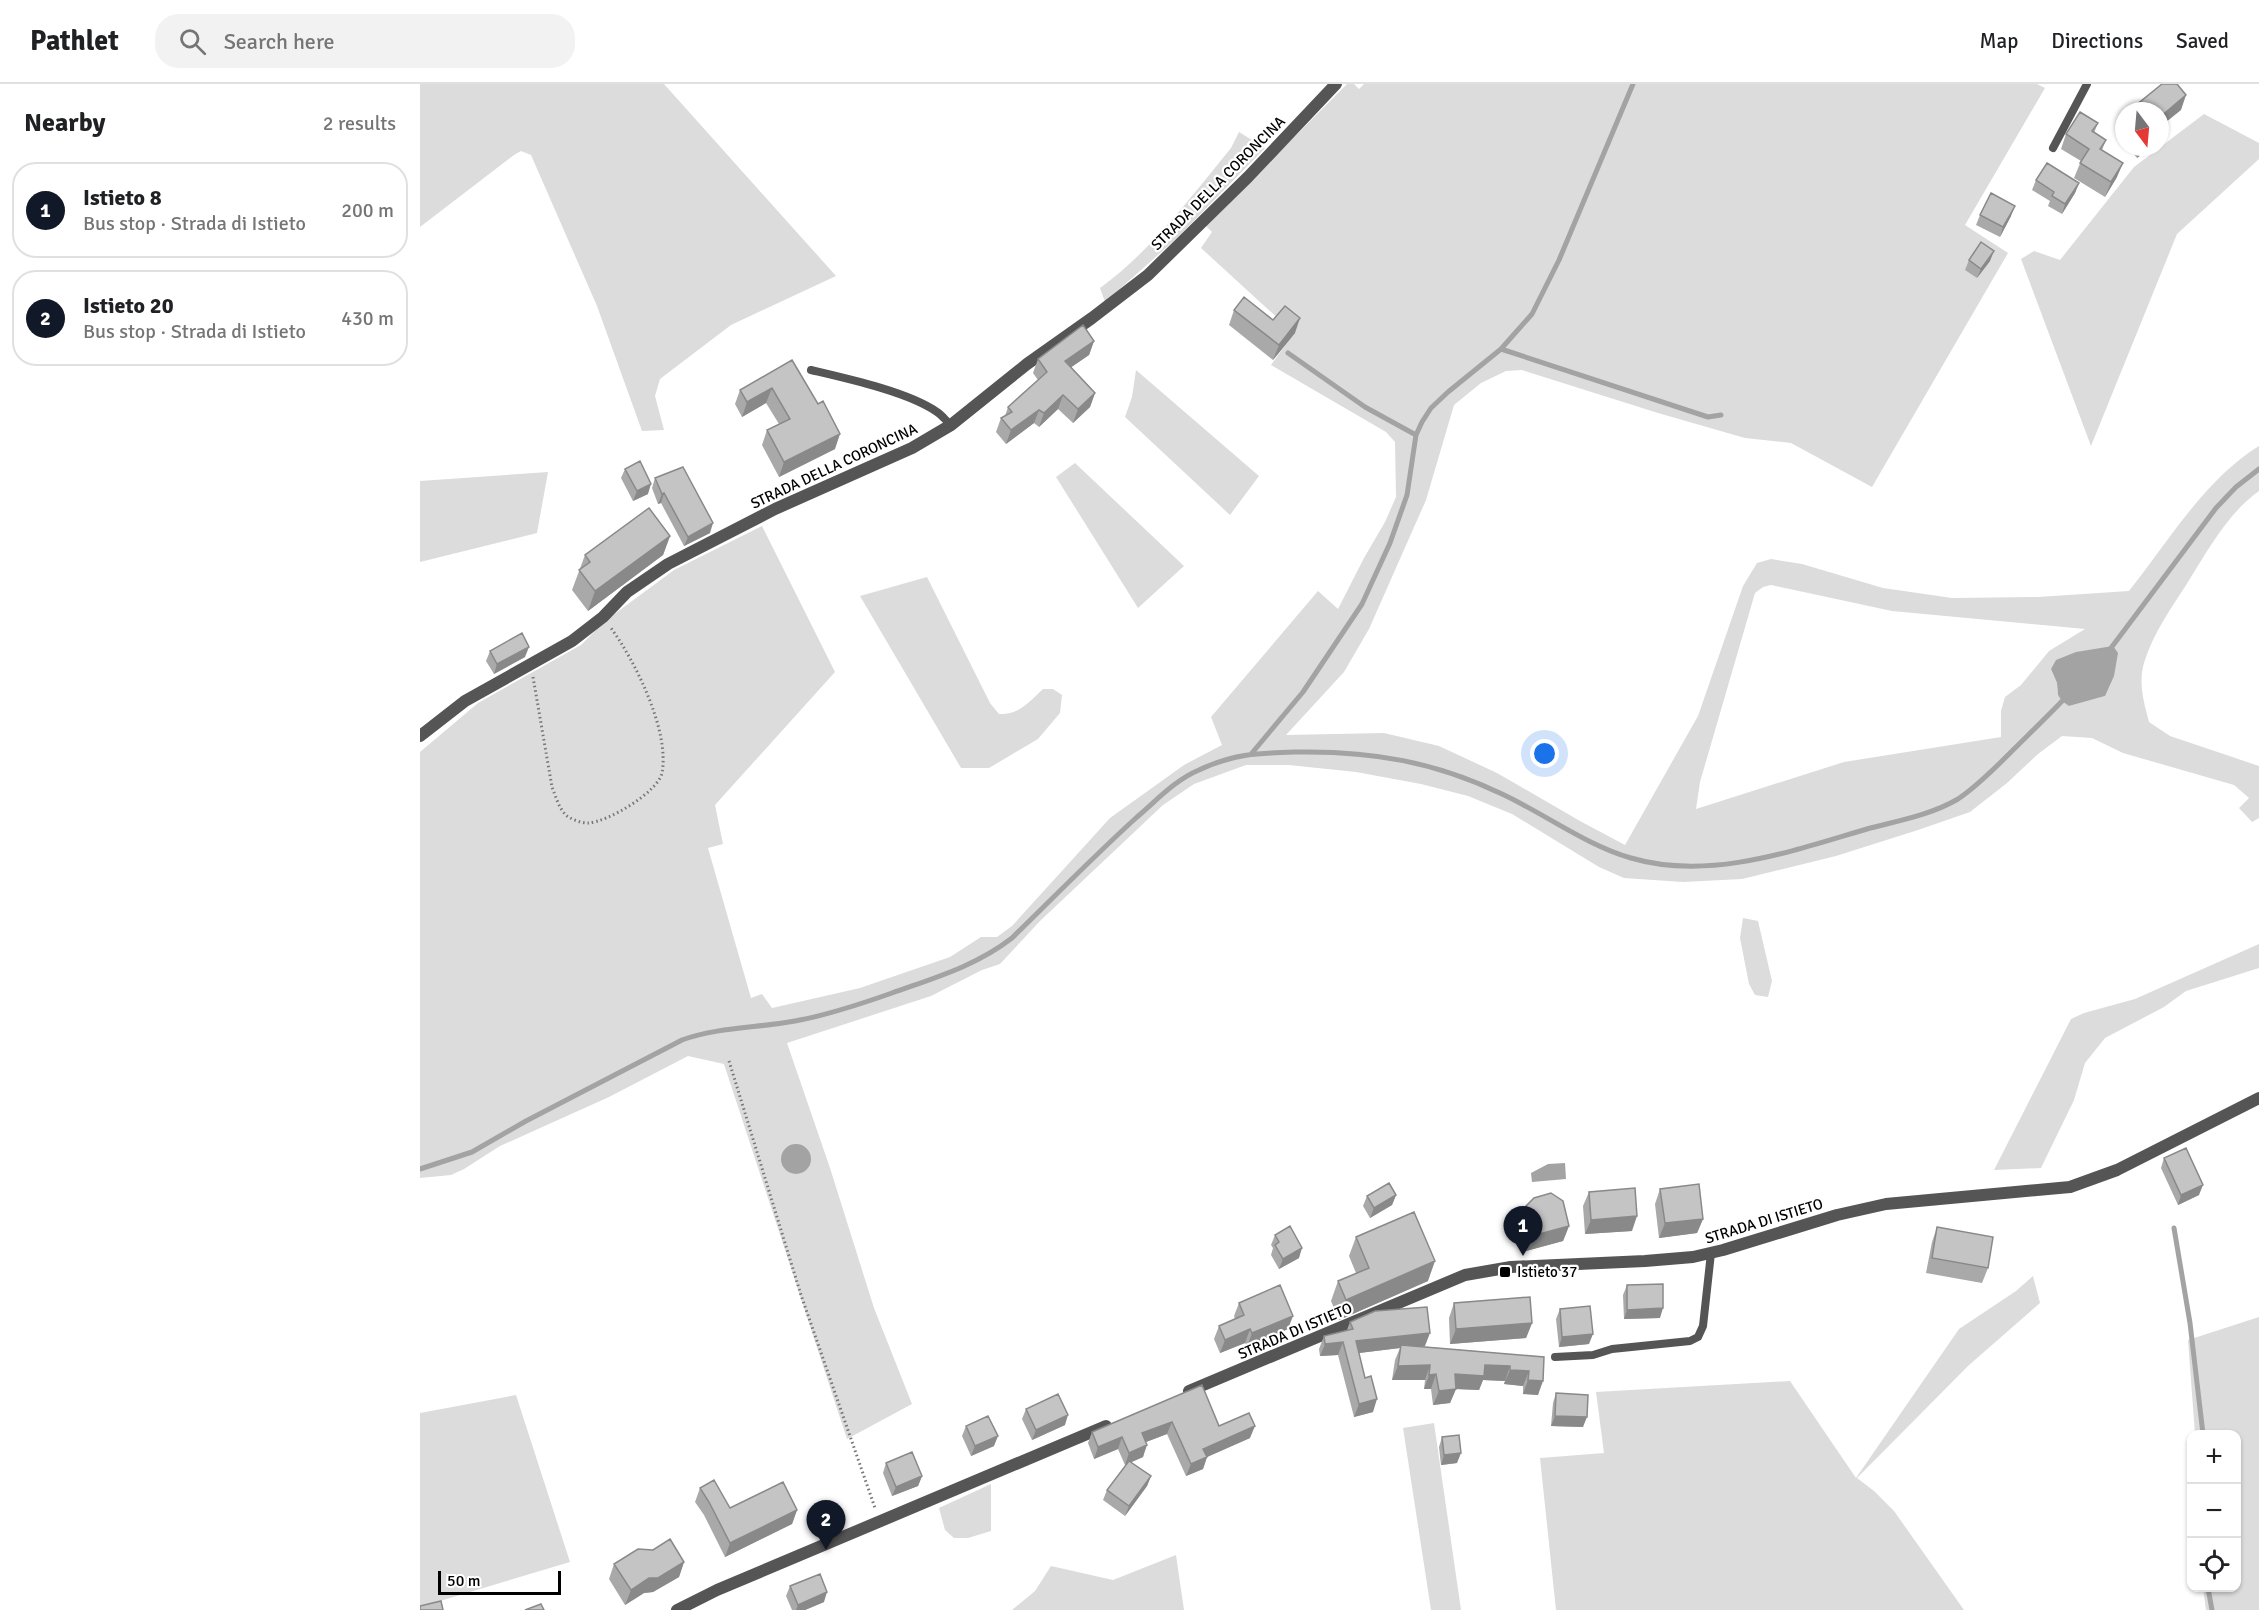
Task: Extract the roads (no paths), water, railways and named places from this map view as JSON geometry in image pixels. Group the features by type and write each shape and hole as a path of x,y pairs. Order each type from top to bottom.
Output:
{"street":[{"name":"STRADA DELLA CORONCINA","path":"420,735 465,701 572,641 603,616 627,592 668,564 775,509 912,448 951,425 1027,364 1148,275 1248,177 1336,84"},
{"name":"STRADA DI ISTIETO","path":"1183,1394 1465,1275 1511,1267 1693,1257 1837,1215 1886,1204 1924,1199 2054,1190 2086,1182 2117,1170 2259,1098"},
{"path":"677,1610 717,1590 1118,1421"}],"lane":[{"path":"2053,148 2088,84"},
{"path":"811,370 908,398 938,412 951,425"},
{"path":"1555,1357 1593,1355 1612,1349 1676,1343 1698,1337 1703,1326 1711,1253"}],"waterway":[{"path":"1252,753 1303,692 1362,604 1390,543 1407,495 1416,435 1422,422 1431,408 1501,349 1532,314 1559,260 1633,84"},
{"path":"1501,349 1708,417 1721,415"},
{"path":"1288,353 1365,407 1416,435"},
{"path":"2108,652 2216,508 2236,487 2259,469"},
{"path":"420,1169 472,1152 526,1121 682,1040 724,1030 795,1021 832,1012 969,964 1012,938 1166,791 1190,774 1224,760 1260,754 1326,752 1378,756 1428,766 1502,794 1598,845 1631,858 1660,864 1720,865 1780,854 1914,817 1948,805 1984,779 2067,696"},
{"path":"2174,1228 2190,1323 2203,1430"},
{"path":"2209,1592 2212,1610"}],"place":[{"name":"Istieto 8","path":"1523,1256"},
{"name":"Istieto 37","path":"1505,1272"},
{"name":"Istieto 20","path":"826,1550"}]}
